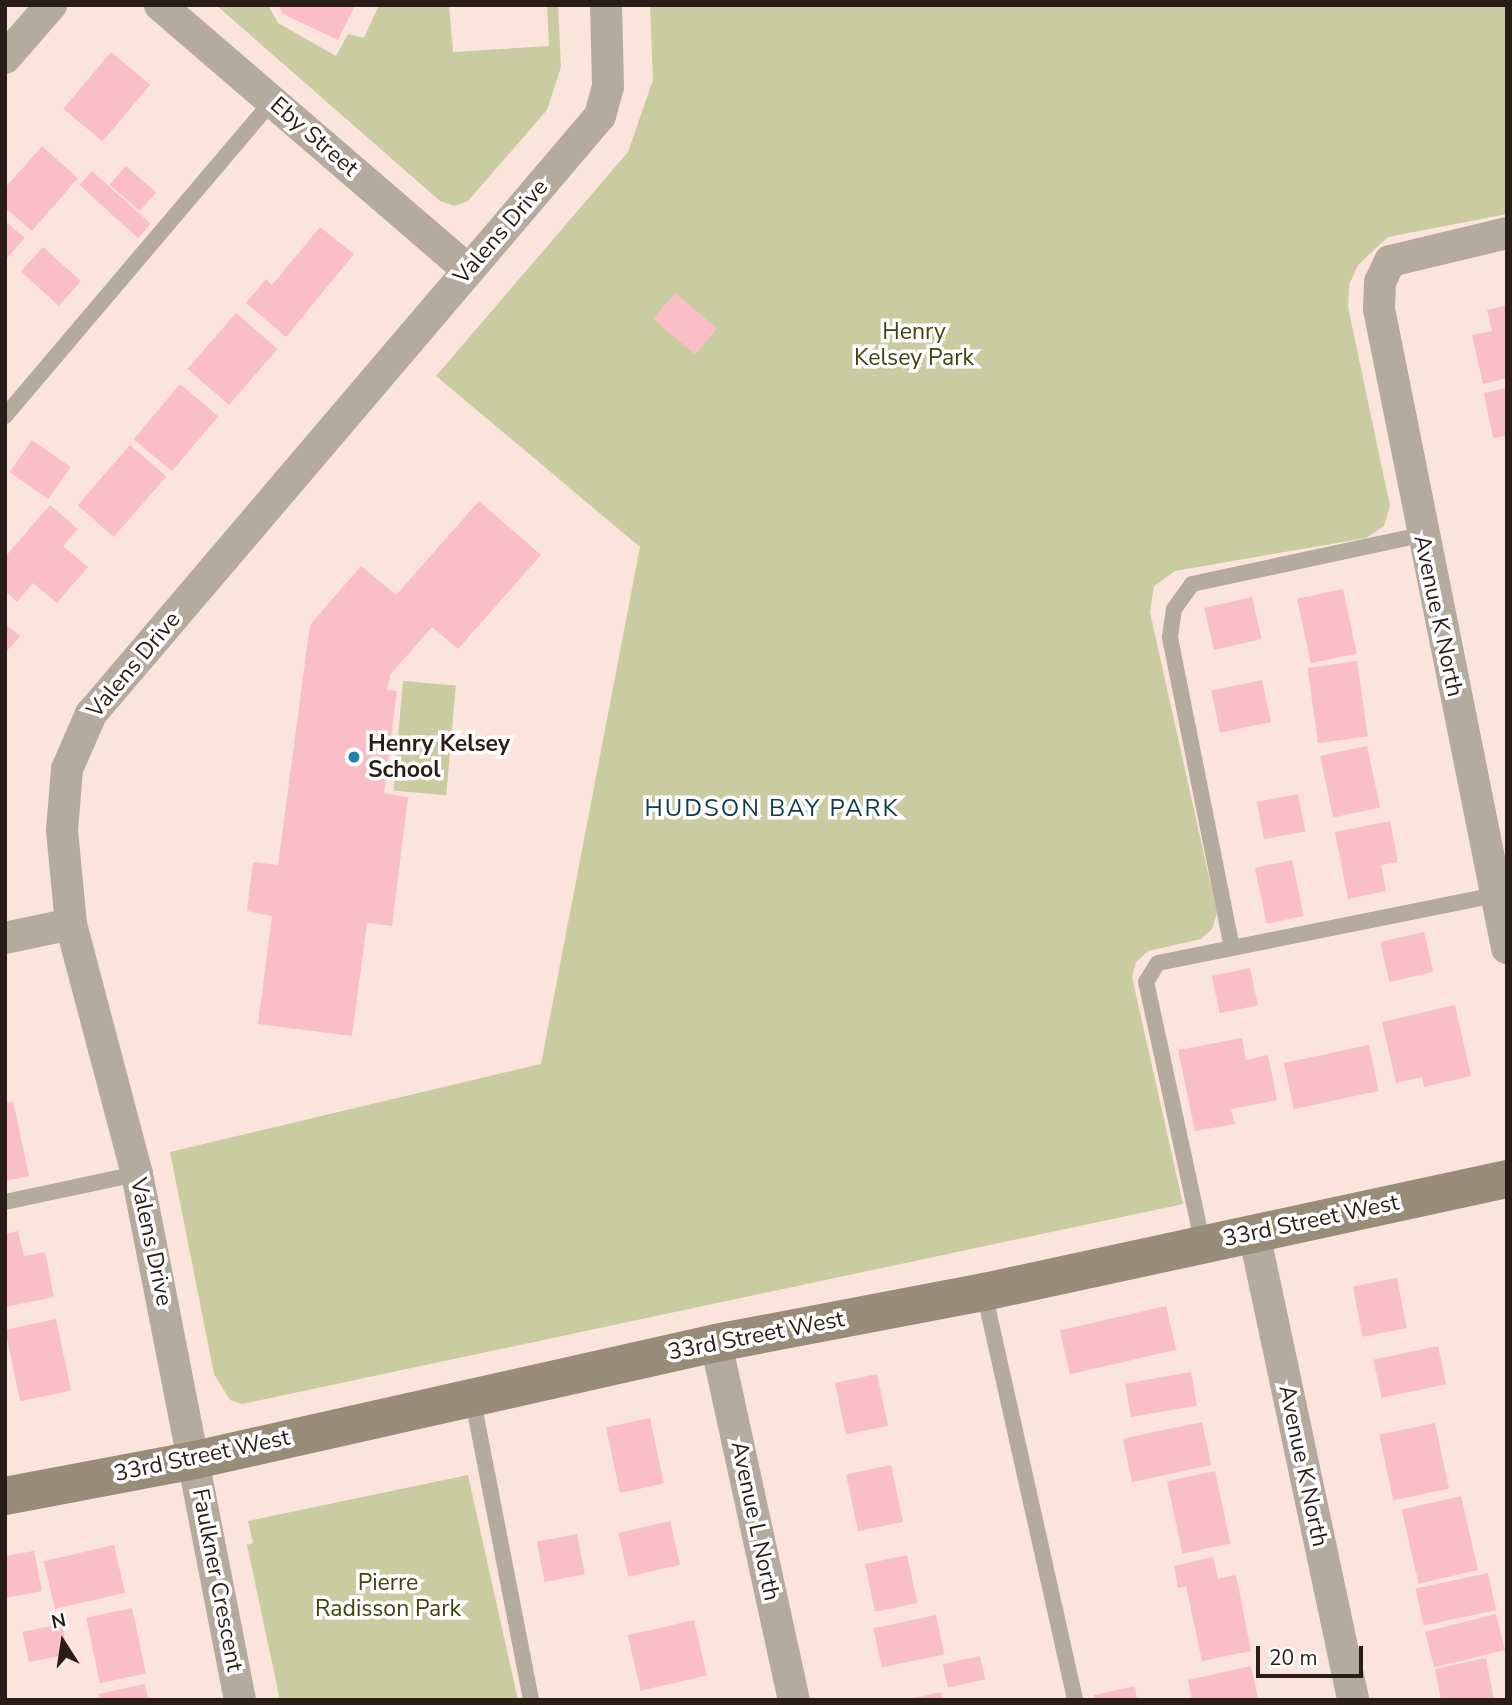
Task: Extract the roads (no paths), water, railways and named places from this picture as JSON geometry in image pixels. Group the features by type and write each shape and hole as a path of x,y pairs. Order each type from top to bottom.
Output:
{"main road":[{"name":"33rd Street West","path":"5,1496 195,1460 716,1343 984,1292 1507,1179"}],"street":[{"path":"5,58 51,5"},
{"name":"Eby Street","path":"160,5 468,270"},
{"name":"Valens Drive","path":"195,1460 137,1174 71,924 62,799 76,741 91,714 600,116 608,87 606,5"},
{"name":"Avenue K North","path":"1507,233 1391,261 1380,282 1379,309 1421,535 1501,894 1507,948"},
{"path":"5,938 71,924"},
{"name":"Avenue K North","path":"1254,1233 1353,1700"},
{"name":"Avenue L North","path":"716,1343 794,1700"},
{"name":"Faulkner Crescent","path":"195,1460 240,1700"}],"lane":[{"path":"5,416 272,102"},
{"path":"1231,948 1170,637 1174,610 1192,584 1421,535"},
{"path":"1203,1245 1146,982 1158,963 1501,894"},
{"path":"5,1202 137,1174"},
{"path":"984,1292 1074,1700"},
{"path":"472,1396 531,1700"}],"place":[{"name":"Henry Kelsey School","path":"354,757"}],"district":[{"name":"HUDSON BAY PARK","path":"772,809"}],"park label":[{"name":"Henry Kelsey Park","path":"914,345"},
{"name":"Pierre Radisson Park","path":"388,1596"}]}
